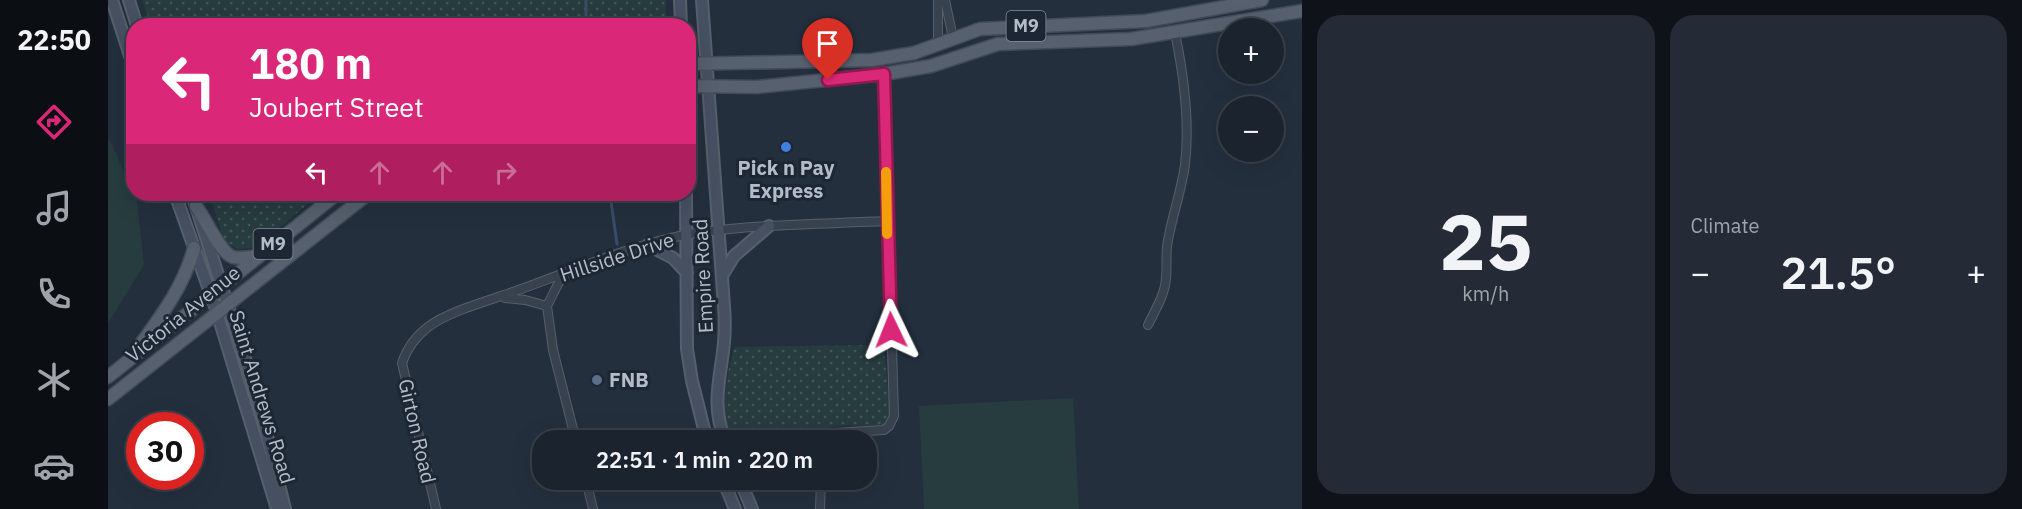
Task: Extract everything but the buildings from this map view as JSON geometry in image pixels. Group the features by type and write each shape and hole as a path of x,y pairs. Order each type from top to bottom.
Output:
{"main road":[{"path":"112,0 126,43"},
{"path":"129,0 135,18"},
{"path":"680,0 681,18"},
{"name":"Empire Road","path":"702,0 722,276 724,342 716,402 722,430"},
{"name":"M9","path":"696,64 872,60 898,57 980,29 1146,21 1262,0"},
{"name":"M9","path":"696,86 757,87 884,74 931,66 998,44 1113,40 1175,33 1302,11"},
{"name":"Saint Andrews Road","path":"177,201 217,312 277,509"},
{"name":"Saint Andrews Road","path":"194,201 259,405 285,509"},
{"name":"Victoria Avenue","path":"108,377 328,201"},
{"name":"Victoria Avenue","path":"108,399 359,201"},
{"name":"Empire Road","path":"686,201 688,361 704,430"},
{"path":"196,206 219,246 226,253 236,257 258,256"},
{"path":"722,276 734,256 769,226"},
{"path":"648,245 673,258 687,273"},
{"path":"129,361 178,289 189,266 194,248"},
{"path":"727,490 735,509"},
{"path":"744,490 752,509"}],"street":[{"path":"938,0 938,44"},
{"path":"945,0 953,38"},
{"path":"1148,325 1164,292 1167,247 1185,166 1187,134 1185,97 1175,33"},
{"path":"877,430 884,430 889,426 894,416 884,74"},
{"name":"Hillside Drive","path":"405,354 412,342 429,326 492,300 648,245 686,235 719,230 887,221"},
{"path":"566,273 547,306 553,350 573,430"},
{"path":"492,300 514,298 547,306"},
{"name":"Girton Road","path":"405,354 402,363 403,371 436,509"},
{"path":"588,490 593,509"},
{"path":"820,490 820,509"}],"green space":[{"path":"142,0 666,0 666,18 148,18"},
{"path":"108,140 110,140 126,176 126,201 137,201 144,265 108,323"},
{"path":"211,201 311,201 257,247 239,249 225,242"},
{"path":"883,345 891,412 885,427 844,426 825,430 727,430 724,405 734,347"},
{"path":"1073,398 1079,509 924,509 919,406"}],"waterway":[{"path":"586,0 586,18"},
{"path":"611,201 617,244"}],"slow traffic":[{"path":"886,172 887,234"}],"place":[{"name":"Pick n Pay Express","path":"786,147"},
{"name":"FNB","path":"597,380"}],"route":[{"path":"828,80 884,74 886,214 891,330"}]}
